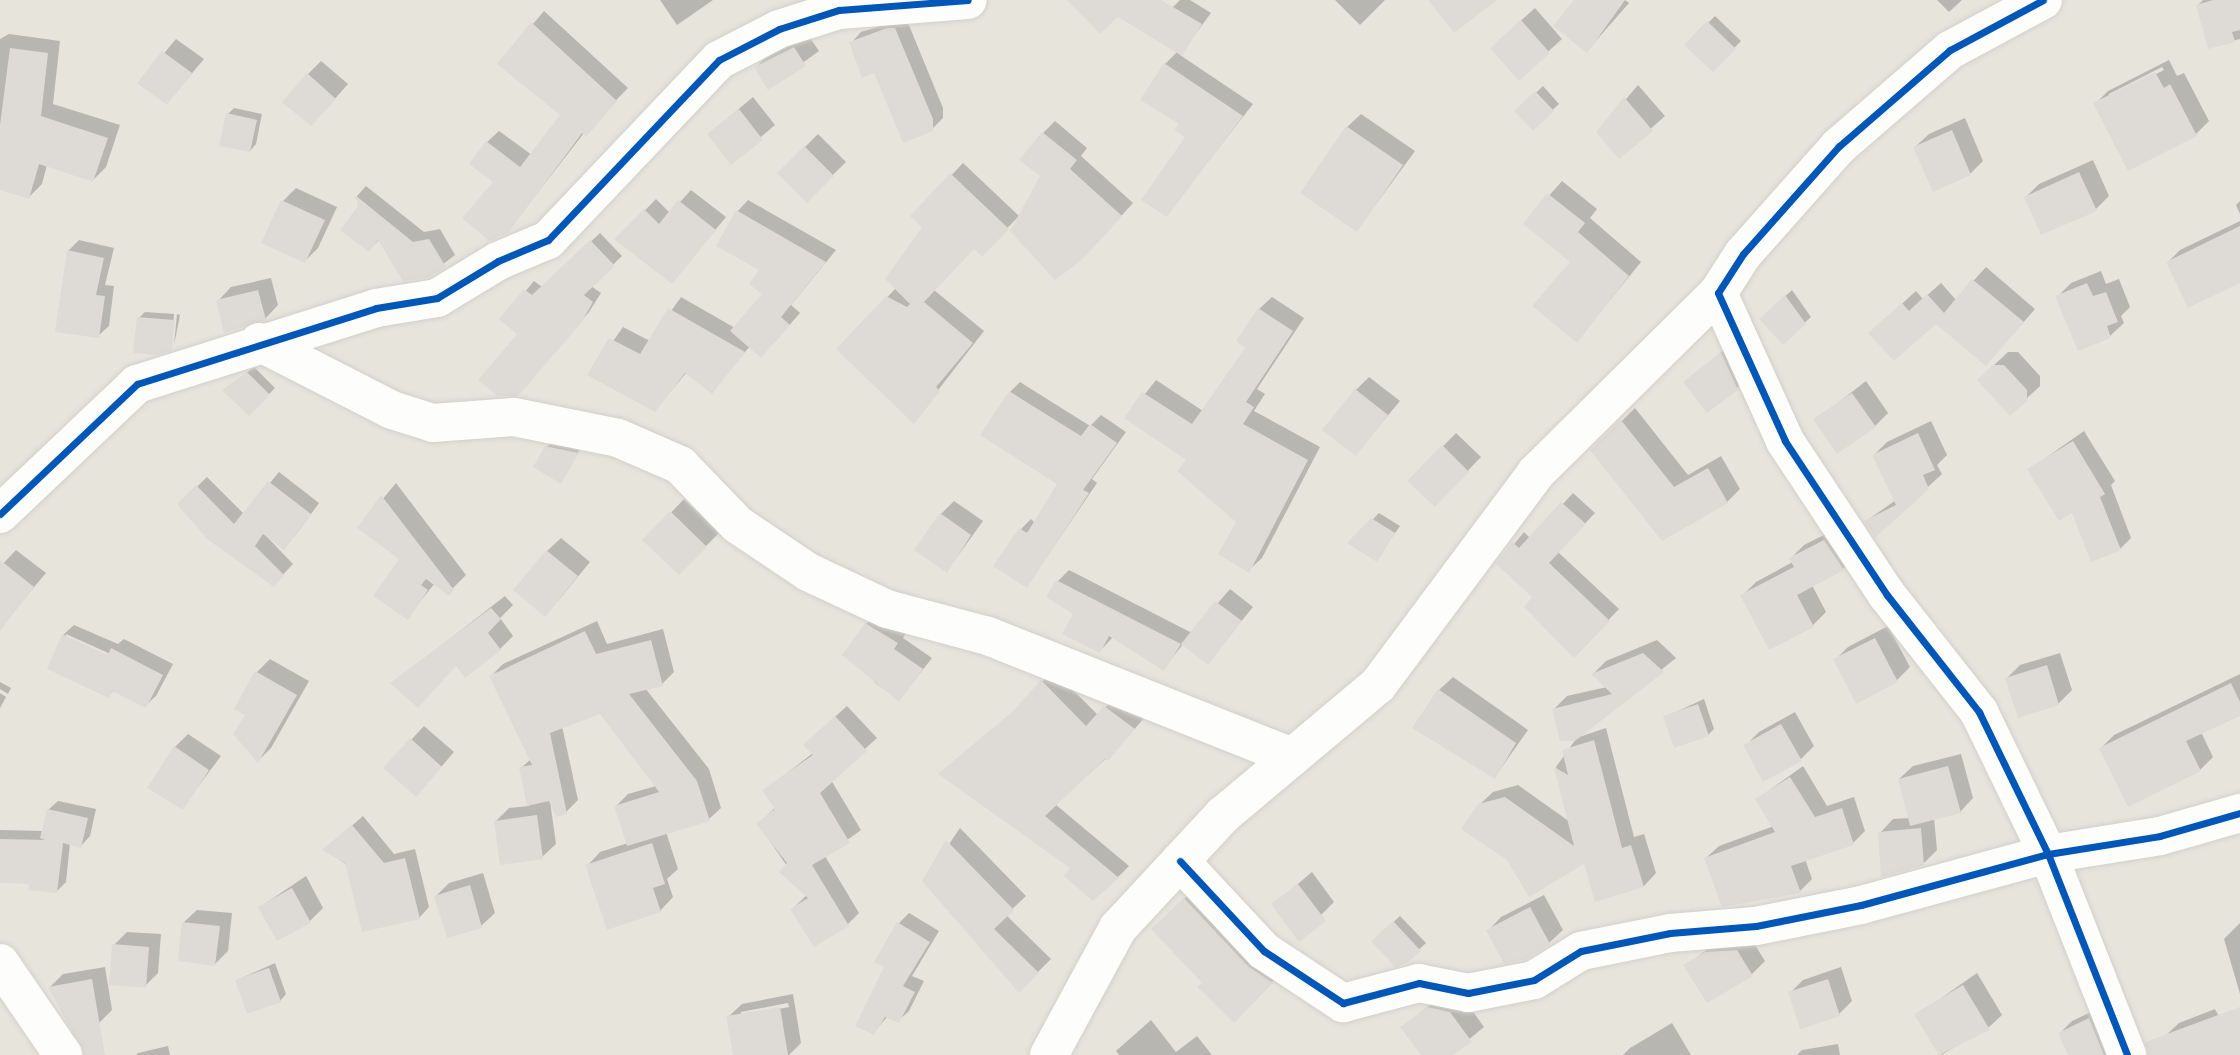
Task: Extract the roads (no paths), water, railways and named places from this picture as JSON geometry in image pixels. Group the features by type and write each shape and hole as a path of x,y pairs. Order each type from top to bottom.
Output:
{"street":[{"path":"0,514 137,384 260,342 376,308 437,298 498,261 548,240 719,60 779,29 839,9 968,0"},
{"path":"1049,1055 1118,928 1223,815 1378,685 1536,473 1718,293 1743,254 1839,146 1950,50 2043,0"},
{"path":"1718,293 1785,440 1887,595 1979,712 2048,854 2127,1055"},
{"path":"260,342 392,410 433,423 514,417 618,438 680,465 738,525 808,572 887,609 988,636 1292,757"},
{"path":"1181,860 1264,951 1343,1003 1419,983 1468,993 1521,982 1534,979 1581,951 1670,933 1756,926 1861,905 2048,854 2161,836 2240,813"},
{"path":"0,963 63,1055"}]}
